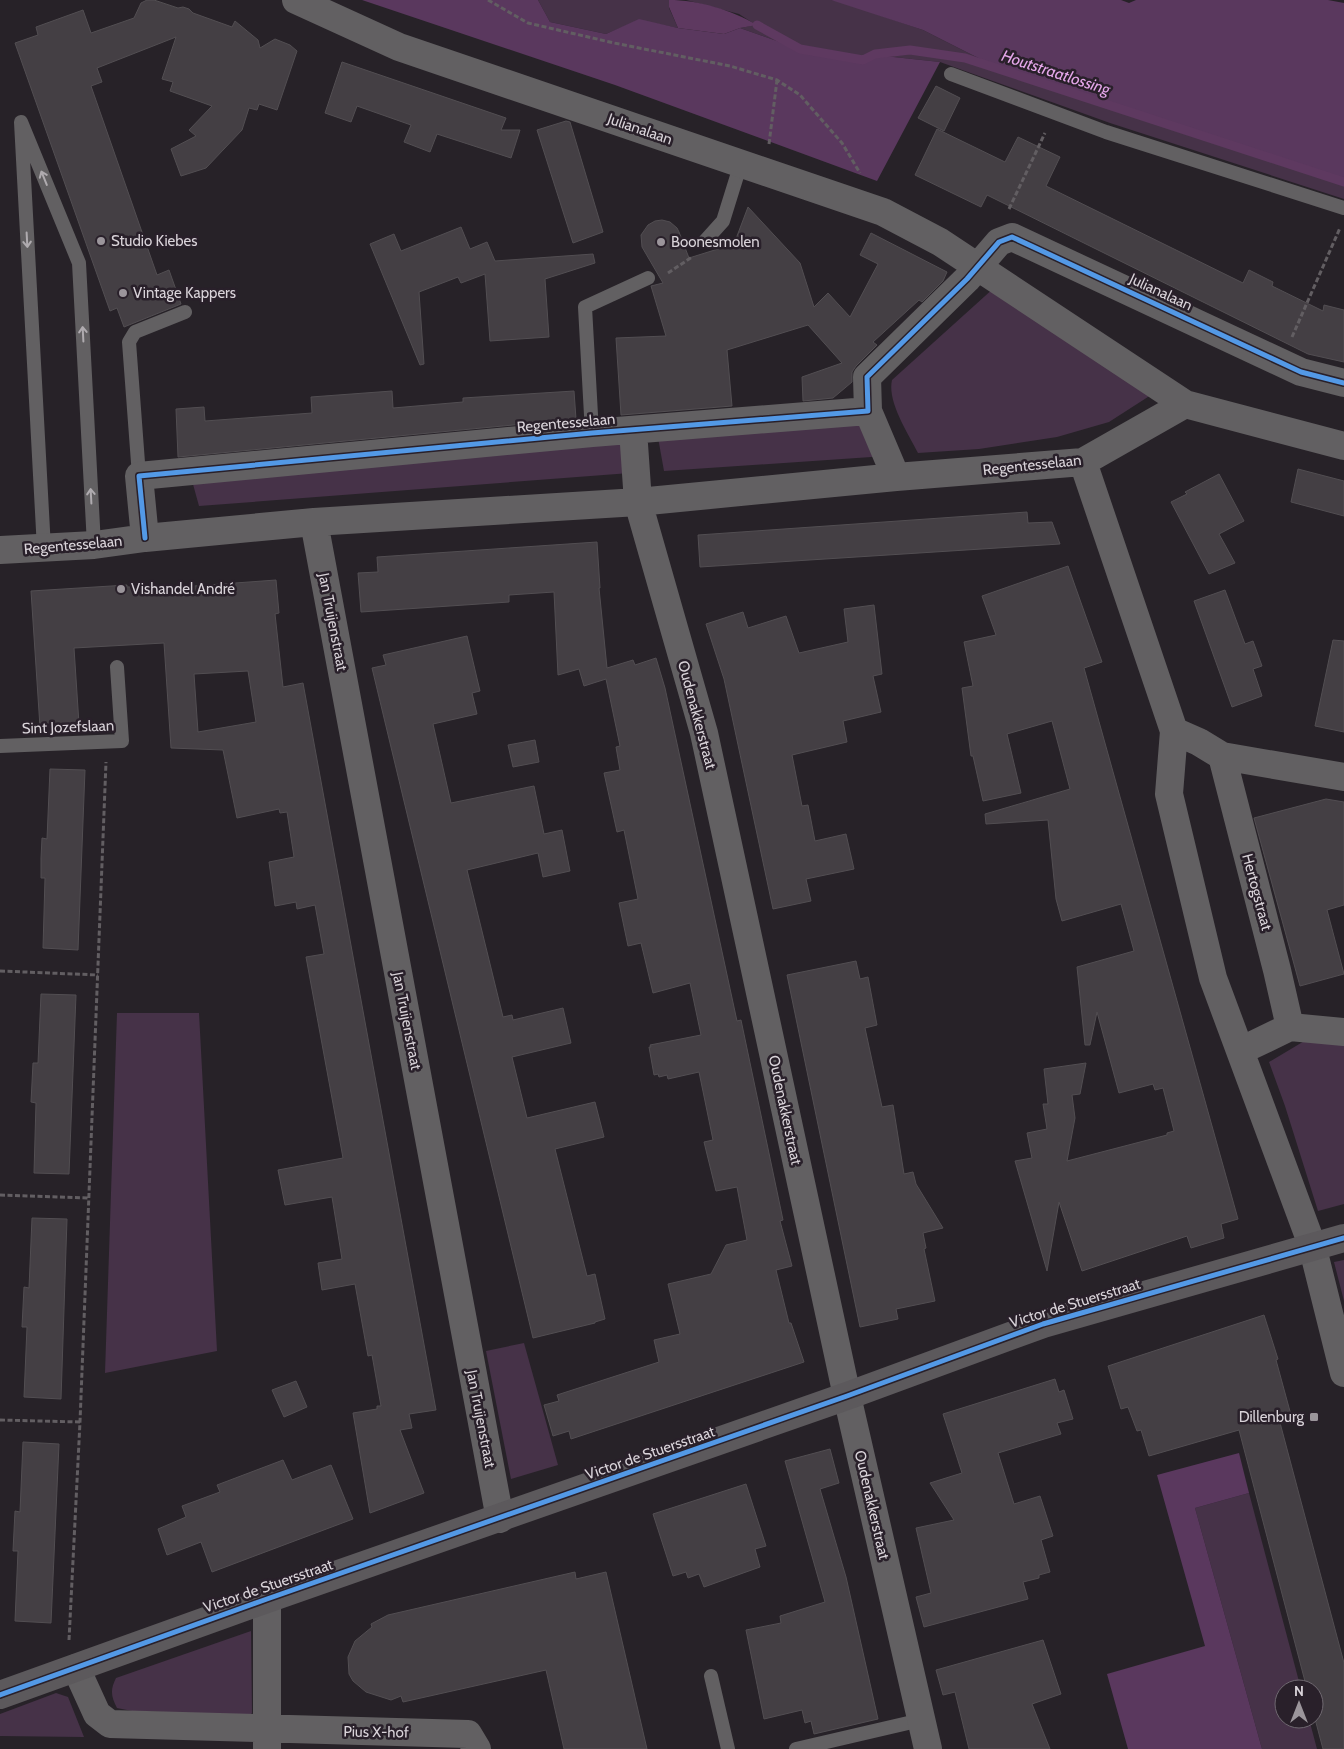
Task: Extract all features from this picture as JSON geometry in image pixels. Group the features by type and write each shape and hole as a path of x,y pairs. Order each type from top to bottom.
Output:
{"street":[{"name":"Julianalaan","path":"296,0 399,46 883,212 940,242 1184,404 1344,446"},
{"name":"Julianalaan","path":"999,242 1012,237 1301,372 1344,383"},
{"path":"896,477 868,411 867,377 978,267 999,242"},
{"name":"Regentesselaan","path":"0,550 94,545 145,538 314,522 638,502 896,477 1083,462 1184,404"},
{"name":"Regentesselaan","path":"139,476 592,433 868,411"},
{"name":"Regentesselaan","path":"633,430 638,502"},
{"path":"1083,462 1174,731 1169,794 1213,978 1312,1246 1344,1373"},
{"path":"139,476 145,538"},
{"name":"Oudenakkerstraat","path":"638,502 704,733 847,1396 928,1749"},
{"name":"Jan Truijenstraat","path":"314,522 500,1519"},
{"path":"1174,731 1199,742 1222,756 1344,777"},
{"name":"Hertogstraat","path":"1222,756 1290,1027"},
{"path":"1240,1051 1290,1027 1344,1032"},
{"name":"Victor de Stuersstraat","path":"0,1695 267,1599 847,1396 1043,1324 1344,1238"},
{"path":"76,1668 97,1714 110,1724 267,1739 267,1599"},
{"name":"Pius X-hof","path":"267,1739 468,1734 477,1749"}],"lane":[{"path":"951,74 1106,132 1344,208"},
{"path":"44,549 21,122 79,263 94,545"},
{"path":"705,241 723,221 753,167"},
{"path":"592,433 585,307 648,278"},
{"path":"139,476 129,342 135,332 185,312"},
{"name":"Sint Jozefslaan","path":"0,746 122,741 117,666"},
{"path":"712,1676 728,1749"},
{"path":"796,1749 921,1720"}],"path":[{"path":"488,0 528,23 614,43 730,66 777,80 800,95 842,143 883,212"},
{"path":"753,167 777,80"},
{"path":"999,242 998,231 1056,113"},
{"path":"1281,362 1340,228"},
{"path":"648,278 671,272 690,259 705,241"},
{"path":"76,1668 69,1640 80,1422 106,742"},
{"path":"0,971 98,975"},
{"path":"0,1195 89,1198"},
{"path":"0,1420 80,1422"}],"shaded area":[{"path":"362,0 538,0 550,22 606,34 639,19 678,28 724,34 740,28 800,49 863,60 875,55 940,62 877,181 615,85"},
{"path":"538,0 669,0 669,8 678,28 639,20 606,34 550,22"},
{"path":"669,0 680,0 714,7 757,25 740,28 724,34 678,28 669,7"},
{"path":"686,0 838,1 923,30 1002,70 1344,181 1344,199 1110,123 940,62 875,55 863,60 800,49 740,28 756,25 739,14"},
{"path":"831,0 1121,0 1129,3 1136,0 1328,0 1344,3 1344,181 1002,70 923,30"},
{"path":"995,287 1151,395 1109,422 1057,437 979,449 918,453 895,407 891,389 892,380"},
{"path":"864,420 886,456 664,471 657,432"},
{"path":"623,437 630,473 199,506 191,477"},
{"path":"117,1013 199,1013 217,1351 105,1373"},
{"path":"1306,1040 1344,1045 1344,1204 1318,1211 1269,1062"},
{"path":"1344,1260 1344,1301 1334,1262"},
{"path":"524,1343 558,1465 511,1479 486,1351"},
{"path":"1239,1453 1249,1493 1195,1508 1262,1749 1128,1749 1107,1674 1205,1646 1157,1475"},
{"path":"1249,1493 1298,1679 1274,1679 1274,1729 1312,1729 1317,1749 1262,1749 1195,1508"},
{"path":"251,1631 252,1713 250,1715 132,1711 117,1708 112,1693 116,1678"},
{"path":"56,1693 68,1697 84,1737 0,1736 0,1714"}],"building":[{"path":"147,0 154,0 178,8 183,7 193,13 232,27 235,21 258,40 260,48 275,39 290,45 297,51 277,110 259,104 257,110 249,108 242,130 206,168 181,176 171,149 196,136 189,130 212,106 170,91 173,82 162,79 176,37 97,68 102,82 91,86 157,275 169,270 181,304 124,327 117,308 110,311 15,43 38,35 36,27 83,10 91,33 134,18 141,3"},
{"path":"342,62 506,118 501,130 520,130 511,158 437,134 430,152 404,142 411,125 357,106 351,122 325,113"},
{"path":"936,86 960,98 944,131 918,118"},
{"path":"566,121 570,122 603,232 573,243 537,130"},
{"path":"937,129 1005,162 1018,137 1060,157 1046,186 1243,283 1249,270 1273,282 1272,286 1323,311 1324,305 1344,310 1344,362 1308,354 987,195 981,207 915,175"},
{"path":"748,207 800,263 814,307 828,293 850,317 878,264 860,255 871,233 947,272 943,281 922,302 919,300 873,342 877,345 856,366 852,372 852,382 833,398 803,401 802,377 842,363 808,325 727,350 732,406 621,415 616,338 666,336 651,286 663,283 642,247 641,235 648,225 655,221 670,222 677,228 689,258 734,244"},
{"path":"461,227 470,249 487,242 495,261 593,254 595,263 545,279 549,337 490,341 485,274 461,283 458,277 419,292 424,364 420,365 370,244 394,234 401,251"},
{"path":"392,391 393,408 463,402 463,398 574,391 576,419 178,457 176,409 204,407 205,421 312,413 311,397"},
{"path":"1298,469 1344,481 1344,516 1291,502"},
{"path":"1219,474 1244,521 1219,534 1235,563 1209,574 1171,502 1187,494 1185,492"},
{"path":"1027,512 1028,523 1052,522 1060,544 700,567 698,535"},
{"path":"597,542 599,588 607,668 633,660 635,665 656,658 665,688 737,1021 741,1020 783,1220 780,1221 792,1266 776,1270 789,1323 791,1323 804,1362 571,1439 569,1431 553,1436 544,1405 559,1401 557,1395 659,1362 654,1340 680,1334 668,1284 711,1274 726,1245 747,1240 737,1187 716,1191 704,1142 713,1140 699,1072 668,1079 667,1075 659,1077 658,1074 654,1075 650,1045 701,1035 690,983 653,993 641,943 628,946 619,903 638,899 624,830 617,832 604,773 620,770 616,747 620,746 606,679 584,686 579,669 558,675 554,592 509,595 509,602 361,612 358,573 378,572 377,557"},
{"path":"1068,566 1102,662 1084,668 1238,1219 1221,1224 1224,1238 1191,1248 1187,1236 1082,1271 1059,1202 1047,1271 1015,1161 1032,1158 1027,1133 1047,1129 1043,1104 1048,1104 1044,1069 1086,1063 1080,1094 1072,1095 1075,1118 1067,1161 1167,1135 1167,1133 1174,1131 1163,1088 1155,1090 1153,1084 1119,1093 1097,1012 1090,1045 1085,1045 1077,967 1134,951 1121,904 1062,921 1056,899 1048,820 986,824 985,814 1070,789 1052,721 1007,734 1021,793 983,801 973,756 971,756 962,688 973,686 964,642 996,635 982,596"},
{"path":"276,580 279,613 275,614 283,687 303,683 436,1410 409,1414 412,1428 400,1430 424,1493 370,1513 353,1413 377,1409 377,1406 381,1406 372,1355 368,1356 355,1284 322,1290 318,1263 342,1259 332,1197 285,1205 278,1170 343,1158 306,957 324,954 315,905 297,909 296,902 275,906 269,862 294,857 287,812 280,813 279,809 237,818 223,750 171,748 164,643 74,648 79,724 40,727 31,591 127,585 127,587 166,585 167,588","holes":["248,671 256,722 198,732 194,674"]},
{"path":"1225,590 1245,644 1253,641 1262,666 1253,669 1262,696 1232,707 1194,601"},
{"path":"874,605 882,674 873,676 881,712 843,721 847,742 792,755 802,806 808,805 815,841 846,834 854,869 806,879 811,901 773,909 724,679 706,624 743,612 748,628 786,616 799,653 848,642 844,609"},
{"path":"467,636 480,691 472,693 477,714 433,724 451,803 534,786 544,834 562,830 570,871 543,877 538,853 467,870 503,1017 512,1015 513,1020 563,1008 571,1043 512,1057 527,1118 595,1102 604,1137 555,1149 587,1276 595,1274 605,1319 533,1338 372,668 386,665 383,655"},
{"path":"1333,640 1344,641 1344,732 1315,726"},
{"path":"535,740 539,762 513,767 508,745"},
{"path":"50,769 85,770 78,950 43,948 45,878 41,878 41,858 42,838 47,839"},
{"path":"1326,799 1344,802 1344,905 1327,910 1344,974 1300,986 1254,818"},
{"path":"856,961 860,979 868,977 877,1025 865,1028 882,1107 893,1105 904,1174 913,1172 916,1184 943,1228 923,1233 926,1248 924,1249 935,1301 896,1309 898,1319 860,1327 787,975"},
{"path":"41,994 76,995 69,1174 34,1173 36,1103 31,1102 33,1063 38,1063"},
{"path":"32,1218 67,1219 61,1399 24,1397 27,1327 22,1327 24,1287 29,1288"},
{"path":"1264,1315 1278,1359 1276,1360 1291,1415 1279,1419 1344,1663 1344,1749 1323,1749 1318,1729 1324,1729 1324,1679 1304,1679 1239,1430 1149,1456 1141,1430 1137,1431 1128,1407 1121,1409 1108,1366"},
{"path":"1055,1379 1059,1392 1064,1390 1073,1419 1057,1423 1061,1434 998,1453 1014,1504 1040,1496 1053,1536 1041,1540 1050,1572 1039,1575 1039,1578 1023,1582 1028,1599 924,1627 916,1597 931,1593 916,1528 954,1520 930,1483 962,1473 943,1414"},
{"path":"296,1381 307,1407 284,1417 272,1390"},
{"path":"23,1442 59,1444 51,1623 15,1621 18,1551 13,1551 15,1511 20,1512"},
{"path":"830,1449 839,1483 820,1489 846,1577 878,1719 814,1734 811,1721 805,1723 802,1710 764,1719 746,1630 781,1623 780,1616 825,1602 785,1461"},
{"path":"283,1460 292,1480 331,1465 353,1519 212,1572 201,1542 167,1555 158,1529 186,1517 182,1506 220,1492 217,1485"},
{"path":"746,1484 766,1546 755,1549 760,1567 704,1587 699,1574 688,1578 686,1572 673,1576 653,1514"},
{"path":"575,1572 576,1579 606,1572 647,1749 564,1749 546,1670 403,1702 401,1696 391,1700 366,1692 353,1681 349,1674 348,1657 355,1641 372,1627 371,1624 388,1615"},
{"path":"1043,1640 1061,1694 1032,1704 1050,1749 969,1749 955,1692 943,1695 936,1670"}],"waterway":[{"name":"Houtstraatlossing","path":"757,25 800,49 863,60 875,54 910,50 965,58 1344,182"}],"cycle path":[{"path":"145,538 139,476 592,433 868,411 867,377 967,279 999,242 1012,237 1301,372 1344,383"},
{"path":"0,1695 267,1599 847,1396 1043,1324 1344,1238"}],"place":[{"name":"Studio Kiebes","path":"101,241"},
{"name":"Boonesmolen","path":"661,242"},
{"name":"Vintage Kappers","path":"123,293"},
{"name":"Vishandel André","path":"121,589"},
{"name":"Dillenburg","path":"1314,1417"}]}
